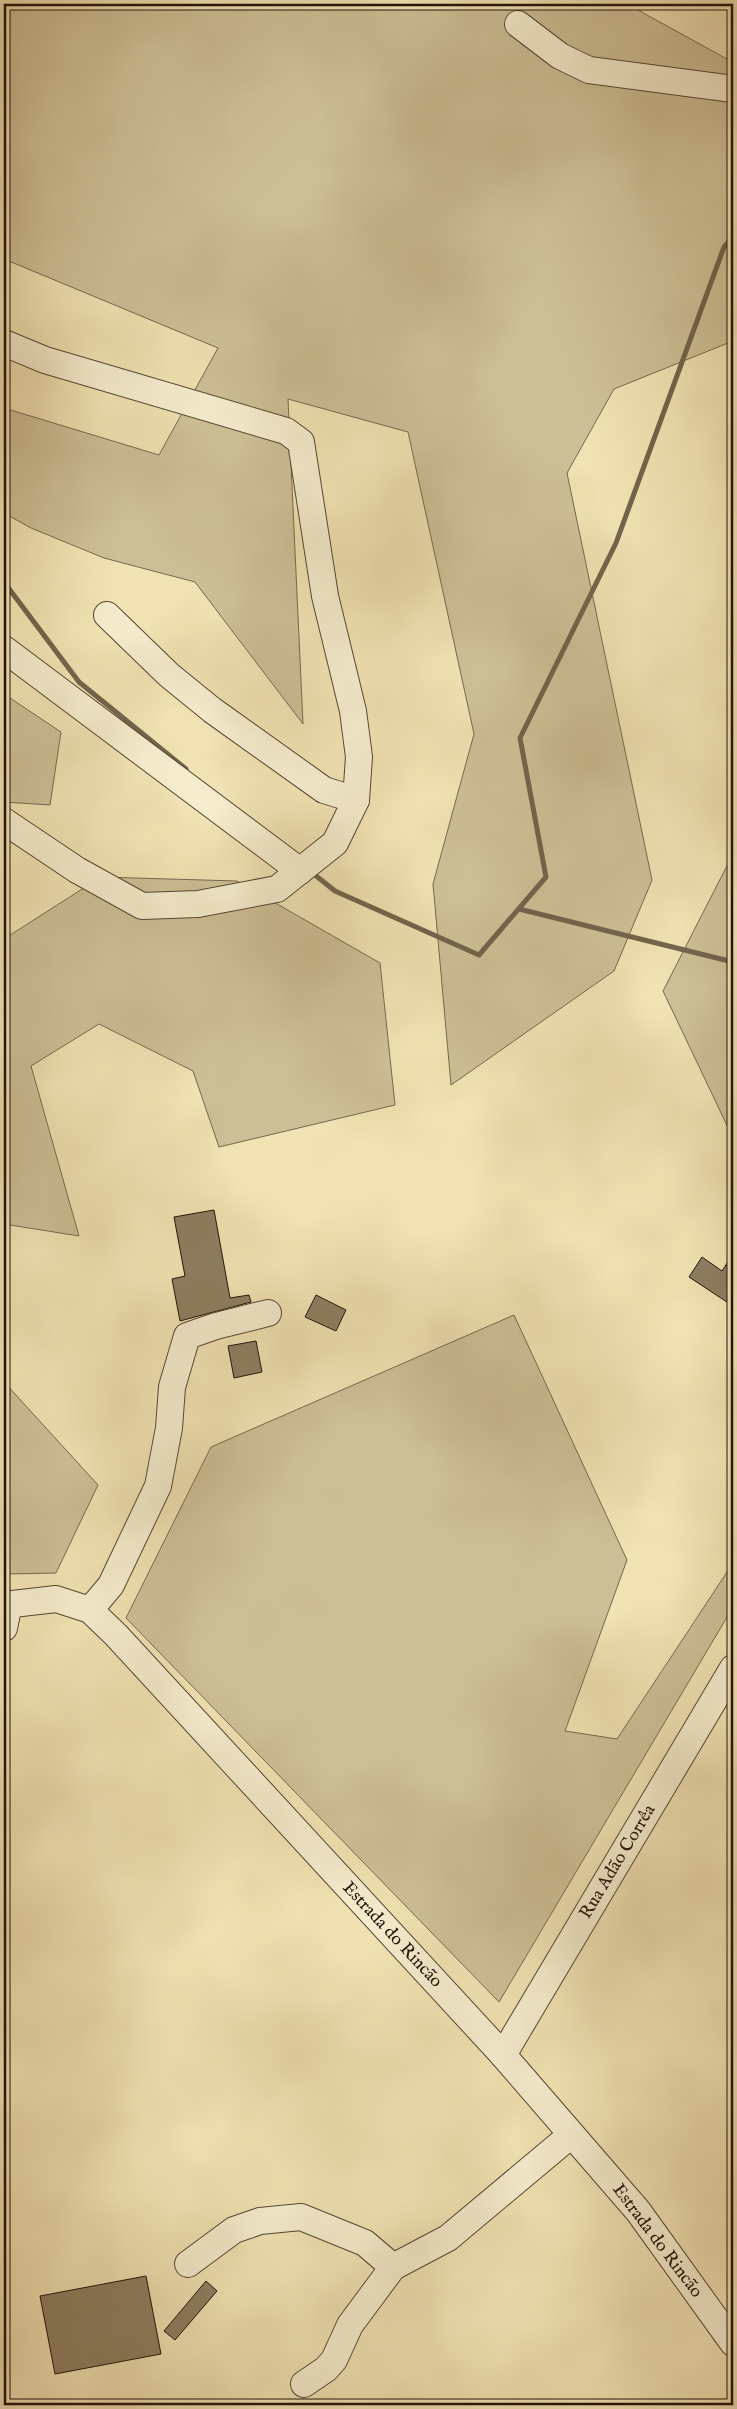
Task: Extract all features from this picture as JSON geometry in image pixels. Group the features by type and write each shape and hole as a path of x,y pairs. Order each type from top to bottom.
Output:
{"street":[{"path":"518,24 560,56 589,70 733,89"},
{"path":"4,343 45,360 286,431 301,442 325,596 353,711 359,757 356,800 335,843 277,889 198,904 142,906 77,870 4,821"},
{"path":"107,616 169,675 212,710 324,790 356,800"},
{"path":"4,649 300,871"},
{"path":"90,1610 111,1585 158,1486 170,1428 172,1387 188,1336 268,1313"},
{"name":"Estrada do Rincão","path":"6,1612 56,1599 90,1610 116,1634 503,2055 570,2135 638,2211 733,2343"},
{"name":"Rua Adão Corrêa","path":"503,2055 733,1668"},
{"path":"304,2384 326,2369 334,2360 350,2325 393,2267 448,2238 570,2135"},
{"path":"188,2264 234,2230 260,2221 300,2217 366,2243 393,2267"}],"shaded area":[{"path":"4,4 627,4 727,59 733,54 733,341 614,389 567,473 652,880 614,971 451,1085 433,884 474,734 408,432 288,399 303,724 195,582 104,558 31,528 4,513 4,408 159,455 218,348 4,259"},
{"path":"4,694 61,732 50,805 4,802"},
{"path":"733,854 733,1138 663,991"},
{"path":"101,877 237,881 380,963 395,1105 219,1147 193,1071 99,1024 31,1066 79,1236 4,1224 4,939"},
{"path":"514,1315 627,1560 565,1731 617,1739 733,1563 733,1607 499,2002 126,1618 211,1447"},
{"path":"4,1382 98,1485 56,1573 4,1574"}],"building":[{"path":"214,1210 230,1298 249,1295 251,1302 180,1321 172,1279 185,1276 174,1217"},
{"path":"733,1254 733,1306 689,1277 702,1257 722,1271"},
{"path":"316,1295 346,1310 336,1331 305,1317"},
{"path":"256,1341 262,1372 234,1378 228,1346"},
{"path":"146,2276 161,2354 55,2374 40,2296"},
{"path":"206,2281 217,2291 175,2340 164,2331"}],"waterway":[{"path":"310,871 335,891 479,955 546,877 520,738 616,543 724,247 733,237"},
{"path":"4,582 79,682 186,769"},
{"path":"519,909 733,962"}]}
